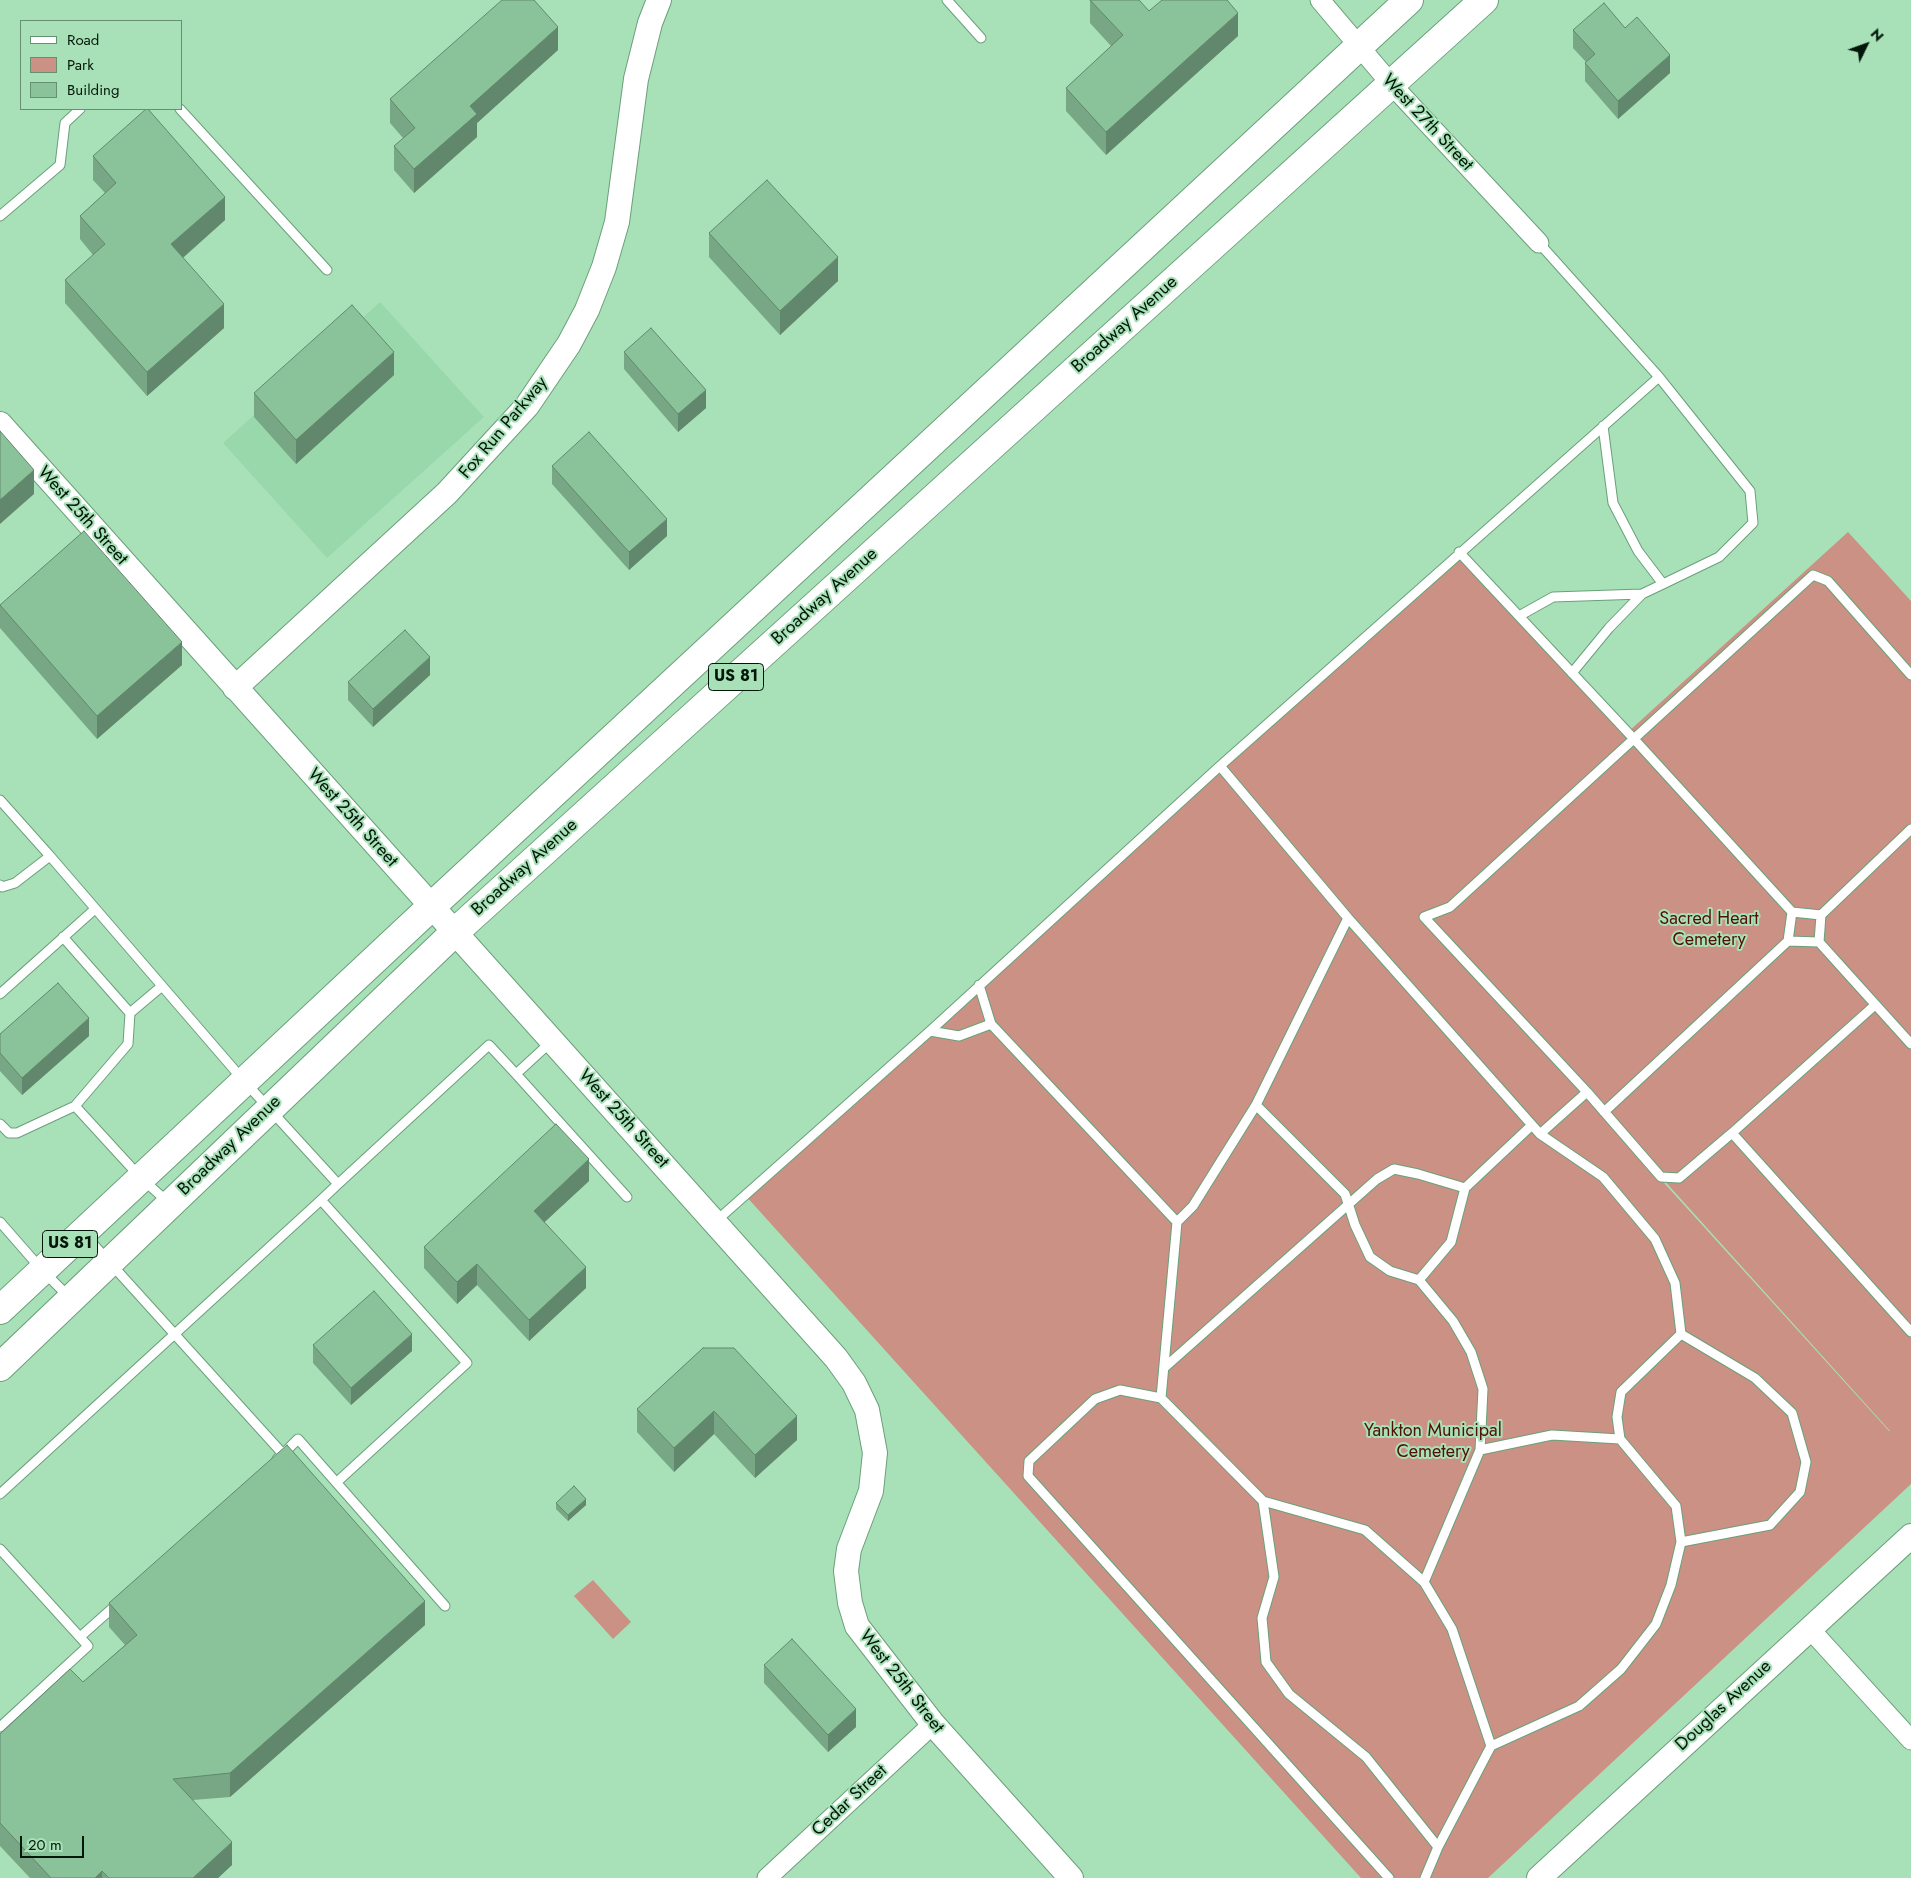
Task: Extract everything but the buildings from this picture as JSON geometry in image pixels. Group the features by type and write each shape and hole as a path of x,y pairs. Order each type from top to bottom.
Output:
{"highway":[{"name":"Broadway Avenue","path":"0,1310 432,906 1409,0"},
{"name":"Broadway Avenue","path":"0,1367 455,932 1484,0"}],"street":[{"name":"Fox Run Parkway","path":"235,688 448,493 527,406 569,344 587,310 617,222 636,79 647,33 659,0"},
{"name":"West 27th Street","path":"1320,0 1390,84 1539,244"},
{"name":"West 25th Street","path":"0,424 836,1358 854,1383 867,1410 875,1453 871,1491 849,1550 846,1582 857,1626 933,1724 1071,1878"},
{"name":"Douglas Avenue","path":"1539,1878 1911,1536"},
{"path":"1809,1628 1911,1740"},
{"name":"Cedar Street","path":"767,1878 933,1724"}],"lane":[{"path":"947,0 981,38"},
{"path":"0,216 60,165 65,123 79,110"},
{"path":"181,110 327,270"},
{"path":"1539,244 1659,378 1750,491 1753,523 1719,557 1642,594 1609,628 1572,673"},
{"path":"715,1222 1459,552 1659,378"},
{"path":"1604,426 1613,503 1638,551 1663,584"},
{"path":"1459,552 1792,912 1821,915"},
{"path":"1876,1005 1679,1178 1661,1177 1587,1092 1424,917 1450,907 1813,575 1828,581 1911,675"},
{"path":"1519,616 1553,597 1642,594"},
{"path":"1220,766 1348,918 1540,1134 1603,1177 1655,1239 1675,1283 1681,1334"},
{"path":"0,800 244,1081 338,1184"},
{"path":"1819,942 1821,915 1911,829"},
{"path":"0,885 2,887 15,883 50,856"},
{"path":"0,994 95,909"},
{"path":"1604,1112 1788,941 1792,912"},
{"path":"1161,1398 1177,1222 1193,1206 1256,1106 1348,918"},
{"path":"0,1124 8,1133 17,1133 75,1106 128,1044 130,1013 63,937"},
{"path":"1788,941 1819,942 1911,1044"},
{"path":"979,985 991,1024 1177,1222"},
{"path":"130,1013 162,986"},
{"path":"930,1030 959,1036 991,1024"},
{"path":"516,1074 553,1041"},
{"path":"0,1494 489,1045 627,1197"},
{"path":"1540,1134 1587,1092"},
{"path":"75,1106 141,1178 170,1204"},
{"path":"1256,1106 1345,1194 1355,1225 1370,1257 1390,1271 1419,1280 1454,1321 1471,1352 1482,1389 1480,1450 1424,1582"},
{"path":"1419,1280 1451,1242 1465,1188 1532,1125"},
{"path":"1732,1133 1911,1332"},
{"path":"1164,1368 1349,1206 1377,1179 1394,1169 1465,1188"},
{"path":"321,1200 467,1363 337,1482"},
{"path":"0,1222 42,1270 71,1298"},
{"path":"83,1232 283,1454"},
{"path":"1425,1878 1438,1847 1491,1746 1579,1706 1621,1668 1656,1624 1671,1586 1681,1542 1676,1506 1620,1440 1616,1417 1620,1392 1681,1334"},
{"path":"1681,1334 1755,1378 1792,1413 1806,1462 1800,1492 1770,1525 1681,1542"},
{"path":"1389,1878 1028,1476 1029,1461 1095,1399 1120,1390 1161,1398 1263,1501 1365,1530 1424,1582 1452,1629 1491,1746"},
{"path":"1480,1450 1552,1435 1620,1440"},
{"path":"268,1467 298,1439 445,1606"},
{"path":"1263,1501 1274,1577 1262,1618 1266,1662 1289,1694 1366,1757 1438,1847"},
{"path":"0,1549 88,1646 0,1728"},
{"path":"80,1637 124,1597"}],"shaded area":[{"path":"380,302 484,417 327,558 223,443"}],"green space":[{"name":"Yankton Municipal Cemetery","path":"1848,532 1911,601 1911,1484 1488,1878 1361,1878 745,1195 1459,552 1628,732","holes":["1520,1024 1661,1177 1890,1431"]},
{"path":"593,1580 631,1622 613,1639 574,1596"}],"park label":[{"name":"Sacred Heart Cemetery","path":"1709,930"}]}
